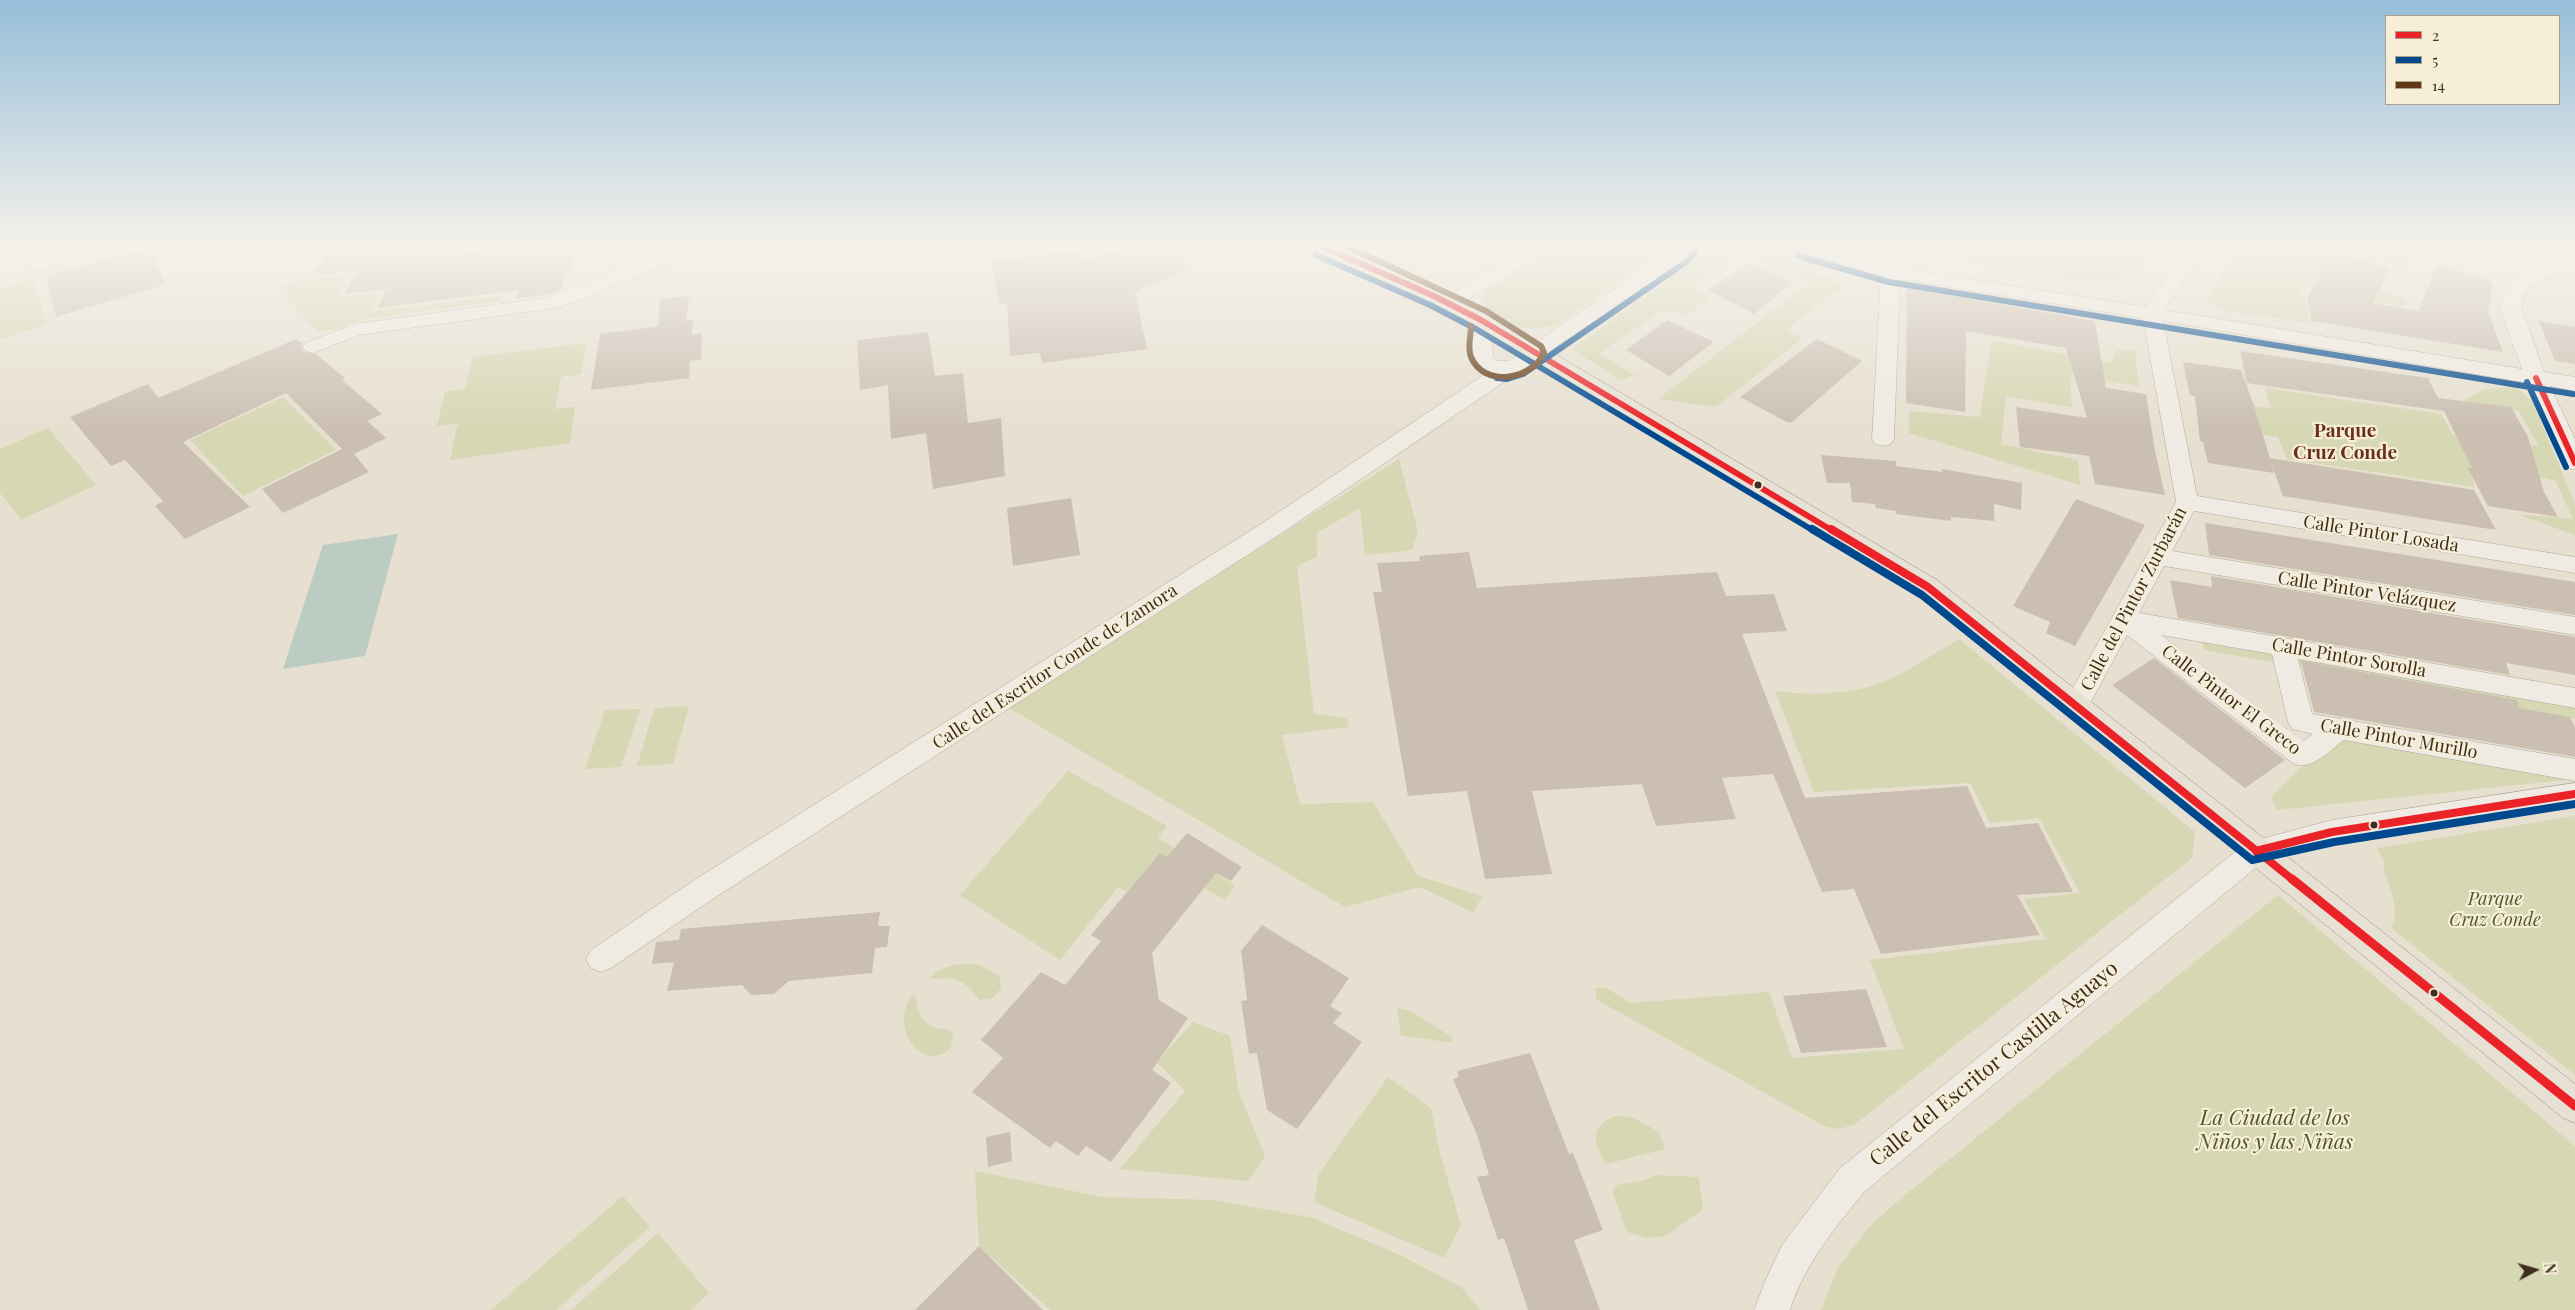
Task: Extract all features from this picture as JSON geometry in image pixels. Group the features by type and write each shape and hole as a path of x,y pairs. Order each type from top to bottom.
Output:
{"main road":[{"path":"1455,307 1481,320 1928,587 2575,1106"}],"street":[{"path":"313,347 355,330 525,307"},
{"name":"Calle del Escritor Conde de Zamora","path":"601,959 706,888 1272,528 1506,369 1514,368 1602,307"},
{"path":"1883,439 1889,307"},
{"path":"2115,307 2575,384"},
{"path":"2152,313 2156,307"},
{"path":"2511,307 2536,378 2575,463"},
{"name":"Calle del Pintor Zurbarán","path":"2076,706 2187,502 2152,313"},
{"path":"1481,320 1480,354 1489,364 1506,369"},
{"name":"Calle Pintor Losada","path":"2187,502 2575,565"},
{"name":"Calle Pintor Velázquez","path":"2158,557 2575,626"},
{"name":"Calle Pintor Sorolla","path":"2123,619 2575,698"},
{"name":"Calle Pintor El Greco","path":"2123,619 2303,756 2339,729"},
{"name":"Calle Pintor Murillo","path":"2282,646 2301,722 2575,770"},
{"path":"2256,851 2332,832 2575,794"},
{"name":"Calle del Escritor Castilla Aguayo","path":"1772,1310 1777,1291 1805,1239 1852,1180 2256,851"}],"green space":[{"path":"0,307 42,307 47,324 0,339"},
{"path":"295,307 373,307 372,311 406,307 455,307 366,319 334,330 317,331"},
{"path":"1486,307 1582,307 1558,324 1536,328 1509,325 1489,314"},
{"path":"1630,307 1697,307 1688,314 1663,310 1598,354 1635,375 1620,380 1572,349"},
{"path":"1778,307 1816,307 1785,330 1803,338 1716,407 1658,399"},
{"path":"2219,307 2306,307 2310,323 2228,311"},
{"path":"1991,340 2112,363 2116,350 2135,351 2139,386 2070,374 2072,407 2006,396 2001,444 2078,460 2080,485 1909,433 1909,411 1980,417"},
{"path":"586,343 581,374 561,377 555,409 575,407 570,443 450,460 458,423 437,426 445,392 465,389 473,357"},
{"path":"2517,387 2533,403 2575,504 2575,535 2517,514 2573,519 2556,481 2468,467 2475,487 2287,459 2278,437 2203,425 2194,399 2271,408 2265,388 2441,414 2453,435 2525,447 2538,445 2519,411 2463,401 2484,389"},
{"path":"283,397 336,450 243,496 190,440"},
{"path":"48,428 96,485 21,520 0,493 0,449"},
{"path":"1399,459 1418,531 1412,550 1365,555 1360,508 1317,533 1317,557 1297,566 1314,714 1346,718 1349,727 1282,735 1300,804 1373,802 1418,876 1482,896 1474,913 1420,887 1345,907 1009,708"},
{"path":"2202,637 2272,648 2277,663 2204,650"},
{"path":"1959,639 2195,832 2192,858 1854,1125 1838,1129 1824,1126 1597,1000 1595,988 1605,987 1630,1003 1769,992 1792,1058 1904,1049 1870,960 2046,939 2024,899 2080,893 2039,818 1990,823 1970,783 1814,792 1775,691 1819,694 1864,688 1901,674"},
{"path":"2298,656 2575,692 2575,719 2299,666"},
{"path":"689,706 673,764 637,766 654,708"},
{"path":"640,709 621,767 585,769 605,710"},
{"path":"2342,736 2575,779 2277,810 2271,797 2315,754"},
{"path":"1068,771 1167,826 1158,838 1235,885 1225,900 1204,888 1209,881 1160,853 1127,892 1118,887 1060,960 960,895"},
{"name":"Parque Cruz Conde","path":"2575,816 2575,1075 2391,928 2395,914 2394,906 2391,890 2383,868 2385,864 2377,848"},
{"name":"La Ciudad de los Niños y las Niñas","path":"2278,895 2575,1146 2575,1310 1821,1310 1838,1267 1871,1225 1900,1199"},
{"path":"969,963 980,965 999,976 1001,988 993,998 979,1000 970,988 952,978 930,979 942,969 953,965"},
{"path":"913,995 916,998 921,1017 929,1025 948,1029 953,1034 951,1048 939,1055 928,1055 918,1051 906,1031 904,1019 906,1006"},
{"path":"1397,1008 1410,1011 1452,1037 1452,1043 1401,1035"},
{"path":"1193,1022 1230,1036 1239,1092 1265,1156 1248,1181 1120,1169 1185,1091 1157,1062"},
{"path":"1388,1077 1431,1108 1440,1153 1461,1225 1444,1258 1314,1202 1319,1173"},
{"path":"1615,1116 1632,1117 1659,1132 1665,1149 1606,1164 1596,1142 1597,1130 1606,1120"},
{"path":"975,1171 1102,1197 1214,1200 1313,1218 1400,1255 1461,1287 1480,1310 1050,1310 979,1246"},
{"path":"1654,1175 1699,1177 1703,1209 1666,1236 1646,1238 1627,1232 1613,1194 1615,1186 1646,1180"},
{"path":"623,1196 650,1227 556,1310 491,1310"},
{"path":"658,1233 709,1293 691,1310 571,1310"}],"shaded area":[{"path":"398,534 365,656 283,669 323,545"}],"building":[{"path":"54,307 89,307 56,317"},
{"path":"659,307 688,307 686,321 693,320 692,335 702,333 701,359 690,361 689,378 591,390 600,334 658,326"},
{"path":"1007,307 1138,307 1147,349 1042,363 1040,353 1010,356"},
{"path":"1741,307 1762,307 1754,314"},
{"path":"1907,307 2016,307 2095,321 2106,388 2146,394 2155,451 2165,495 2095,484 2089,456 2020,447 2016,407 2087,418 2066,348 1966,331 1965,412 1906,403"},
{"path":"2309,307 2397,307 2419,311 2420,307 2489,307 2488,312 2503,352 2312,321"},
{"path":"1667,320 1714,342 1669,376 1626,350"},
{"path":"2539,321 2575,327 2575,364 2555,361"},
{"path":"928,332 935,376 963,373 968,423 1001,418 1005,476 933,489 926,433 891,439 888,385 860,390 857,340"},
{"path":"296,339 303,344 301,347 304,352 316,354 345,378 342,380 382,414 367,421 386,438 354,454 369,472 283,513 262,489 342,449 286,393 183,442 250,507 185,539 155,506 163,501 125,460 111,466 70,417 148,384 158,398"},
{"path":"1817,339 1862,361 1792,422 1787,422 1740,397"},
{"path":"2240,351 2428,378 2438,398 2511,407 2528,437 2544,492 2558,517 2488,506 2467,467 2472,468 2444,411 2247,383"},
{"path":"2183,362 2241,370 2270,458 2474,490 2496,530 2283,496 2271,462 2274,473 2208,463 2203,442 2200,441 2195,396 2190,395"},
{"path":"1821,455 1896,461 1896,466 1942,472 1942,469 2022,483 2021,510 1994,504 1994,521 1951,517 1951,521 1896,514 1896,511 1876,508 1875,504 1852,502 1850,483 1827,483"},
{"path":"1071,498 1080,555 1013,566 1007,508"},
{"path":"2076,499 2145,525 2075,646 2046,633 2050,622 2013,606"},
{"path":"2205,523 2575,582 2575,615 2209,555"},
{"path":"1469,552 1477,588 1717,572 1726,596 1774,594 1787,631 1742,634 1805,798 1967,786 1986,828 2038,823 2073,892 2017,895 2040,935 1881,954 1854,889 1822,892 1773,774 1722,778 1736,819 1656,826 1642,784 1532,791 1552,874 1485,879 1467,791 1408,796 1373,592 1382,592 1377,563 1420,561 1419,556"},
{"path":"2211,576 2575,637 2575,675 2506,663 2510,675 2178,618 2170,580 2212,587"},
{"path":"2154,658 2285,760 2245,788 2112,685"},
{"path":"2301,661 2517,700 2519,708 2570,717 2575,728 2575,757 2314,712"},
{"path":"1187,833 1242,867 1231,881 1216,873 1152,953 1159,1000 1188,1018 1152,1070 1171,1083 1111,1162 1086,1146 1078,1156 1056,1141 1050,1148 972,1092 1003,1058 981,1040 1041,972 1065,985 1101,941 1091,935 1160,853 1167,857"},
{"path":"880,912 878,926 890,926 887,947 875,948 872,973 789,981 774,994 751,995 742,985 667,991 674,962 652,964 656,942 679,940 681,929"},
{"path":"1262,925 1349,978 1330,1006 1342,1013 1333,1023 1362,1042 1297,1129 1267,1110 1257,1053 1249,1054 1241,1001 1247,1000 1241,951"},
{"path":"1866,989 1887,1047 1801,1053 1783,996"},
{"path":"1530,1053 1569,1154 1573,1153 1603,1230 1574,1240 1600,1310 1528,1310 1504,1238 1498,1240 1477,1177 1489,1175 1477,1135 1453,1079 1459,1077 1457,1071"},
{"path":"1010,1132 1012,1161 988,1167 986,1137"},
{"path":"979,1246 1043,1310 915,1310"}],"transit line":[{"name":"5","path":"1434,307 1476,329 1922,595 2252,860 2334,842 2575,804"},
{"name":"2","path":"1456,307 1481,320 1928,587 2575,1106"},
{"name":"14","path":"1478,307 1486,311"},
{"name":"5","path":"1497,378 1507,379 1523,374 1620,307"},
{"name":"5","path":"2042,307 2573,394"},
{"name":"14","path":"1471,326 1469,346 1471,358 1477,368 1487,374 1498,377 1510,377 1522,374 1533,368 1540,361 1544,353 1541,346 1486,311"},
{"name":"2","path":"2536,378 2575,463"},
{"name":"5","path":"2527,382 2566,467"},
{"name":"2","path":"2256,851 2332,832 2575,794"}],"district":[{"name":"Parque Cruz Conde","path":"2345,442"}]}
